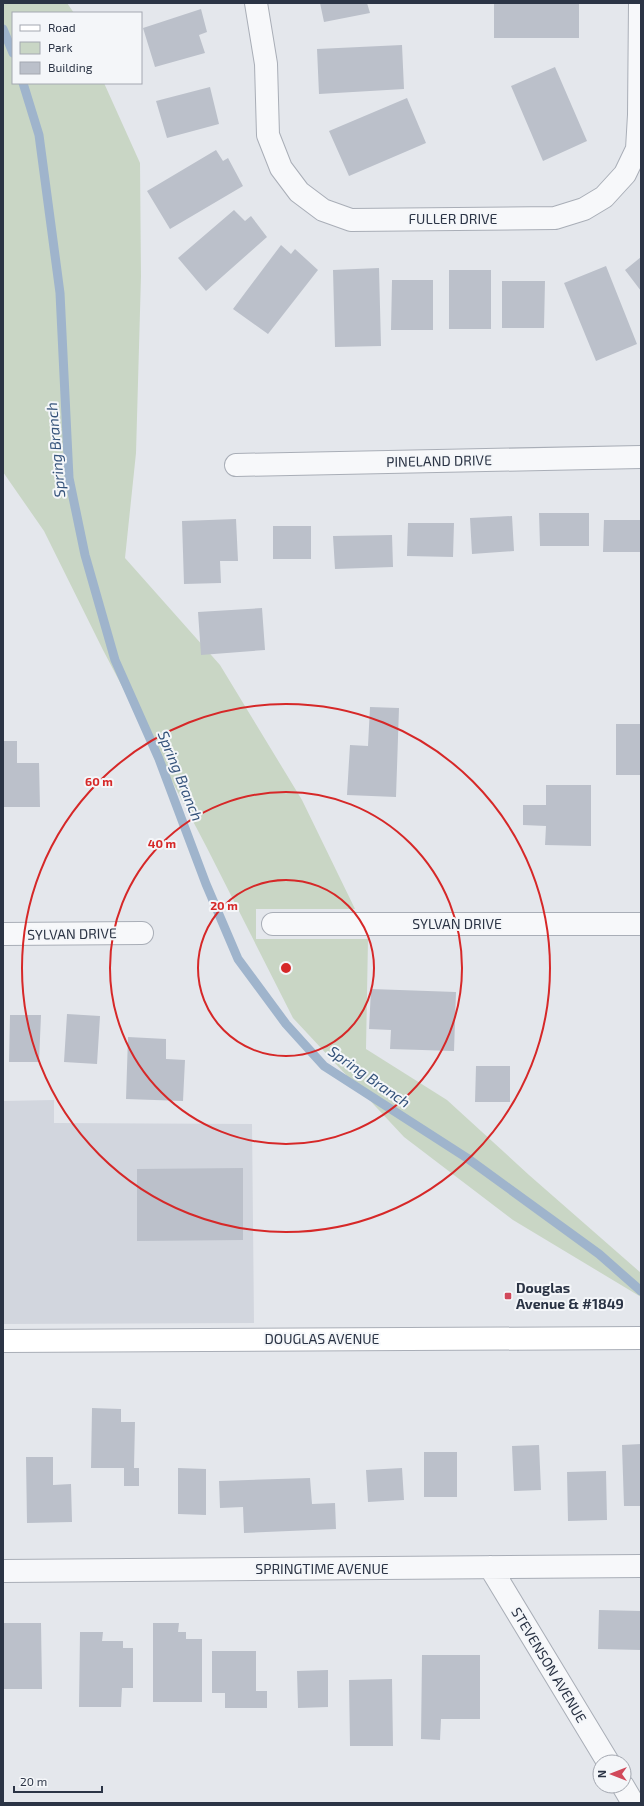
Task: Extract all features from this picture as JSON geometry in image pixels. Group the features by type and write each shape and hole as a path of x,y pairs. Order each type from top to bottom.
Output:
{"main road":[{"name":"DOUGLAS AVENUE","path":"3,1341 641,1338"}],"street":[{"name":"FULLER DRIVE","path":"256,3 266,64 268,135 280,168 298,192 323,210 351,220 358,220 555,218 584,209 604,197 625,174 637,149 639,115 640,3"},
{"name":"PINELAND DRIVE","path":"236,465 641,457"},
{"name":"SYLVAN DRIVE","path":"273,924 641,924"},
{"name":"SYLVAN DRIVE","path":"3,934 142,933"},
{"name":"SPRINGTIME AVENUE","path":"3,1571 641,1566"},
{"name":"STEVENSON AVENUE","path":"490,1567 603,1754"},
{"path":"628,1794 633,1803"}],"shaded area":[{"path":"54,1100 54,1123 252,1124 254,1323 3,1324 3,1101"}],"green space":[{"path":"3,3 67,3 73,12 12,12 12,84 104,84 140,163 141,276 136,453 125,558 220,665 302,800 355,909 256,909 256,939 368,939 366,1049 447,1100 529,1175 641,1273 641,1297 513,1220 404,1137 293,1018 206,846 103,650 44,531 3,472"}],"building":[{"path":"320,3 367,3 370,13 324,22"},
{"path":"494,3 579,3 579,38 494,38"},
{"path":"201,9 207,32 199,35 205,53 155,67 143,28"},
{"path":"402,45 404,89 319,94 317,49"},
{"path":"555,67 587,141 543,161 511,86"},
{"path":"210,87 219,124 167,138 156,101"},
{"path":"407,98 426,143 349,176 329,131"},
{"path":"216,150 223,161 228,158 243,186 170,229 147,191"},
{"path":"234,210 245,221 251,216 267,237 206,291 178,258"},
{"path":"281,245 291,254 295,249 318,270 268,334 233,309"},
{"path":"641,257 641,291 625,270"},
{"path":"606,266 637,344 596,361 564,283"},
{"path":"379,268 381,346 335,347 333,270"},
{"path":"449,270 491,270 491,329 449,329"},
{"path":"392,280 433,280 433,330 391,330"},
{"path":"502,281 545,281 544,328 502,328"},
{"path":"539,513 589,513 589,546 540,546"},
{"path":"512,516 514,551 472,554 470,518"},
{"path":"236,519 238,561 220,561 221,583 184,584 182,521"},
{"path":"604,520 641,520 641,552 603,552"},
{"path":"408,523 454,523 453,557 407,556"},
{"path":"273,526 311,526 311,559 273,559"},
{"path":"392,535 393,567 335,569 333,536"},
{"path":"262,608 265,650 201,655 198,612"},
{"path":"370,707 399,708 396,797 347,795 350,745 368,746"},
{"path":"616,724 641,724 641,775 616,775"},
{"path":"3,741 17,741 17,763 39,763 40,807 3,807"},
{"path":"546,785 591,785 591,846 545,845 546,826 523,825 523,805 546,805"},
{"path":"371,989 456,992 454,1051 390,1049 391,1030 369,1029"},
{"path":"67,1014 100,1016 97,1064 64,1062"},
{"path":"10,1015 41,1015 39,1062 9,1062"},
{"path":"128,1037 166,1039 166,1059 185,1060 183,1101 126,1099"},
{"path":"476,1066 510,1066 510,1102 475,1102"},
{"path":"243,1168 243,1240 137,1241 137,1169"},
{"path":"92,1408 121,1409 121,1422 135,1422 134,1468 139,1468 139,1486 124,1486 124,1468 91,1468"},
{"path":"641,1444 641,1506 624,1506 622,1445"},
{"path":"539,1445 541,1490 514,1491 512,1446"},
{"path":"424,1452 457,1452 457,1497 424,1497"},
{"path":"26,1457 53,1457 53,1485 71,1484 72,1522 27,1523"},
{"path":"178,1468 206,1469 206,1515 178,1514"},
{"path":"402,1468 404,1500 368,1502 366,1470"},
{"path":"606,1471 607,1520 568,1521 567,1472"},
{"path":"310,1478 312,1504 335,1503 336,1529 244,1533 243,1507 220,1508 219,1481"},
{"path":"599,1610 641,1611 641,1650 598,1649"},
{"path":"3,1623 41,1623 42,1689 3,1689"},
{"path":"153,1623 179,1623 178,1632 186,1632 186,1639 202,1639 202,1702 153,1702"},
{"path":"80,1632 103,1632 102,1641 123,1641 123,1648 133,1648 133,1688 122,1688 121,1707 79,1707"},
{"path":"212,1651 256,1651 256,1691 267,1691 267,1708 225,1708 225,1693 212,1693"},
{"path":"422,1655 480,1655 480,1719 441,1719 440,1740 421,1739"},
{"path":"328,1670 328,1707 298,1708 297,1671"},
{"path":"392,1679 393,1746 350,1746 349,1680"}],"waterway":[{"name":"Spring Branch","path":"3,29 12,51"},
{"name":"Spring Branch","path":"23,84 39,135 60,293 69,478 85,555 115,660 159,759 206,884 238,959 286,1024 324,1066 467,1158 599,1254 641,1291"}],"place":[{"name":"Douglas Avenue & #1849","path":"508,1296"}]}
